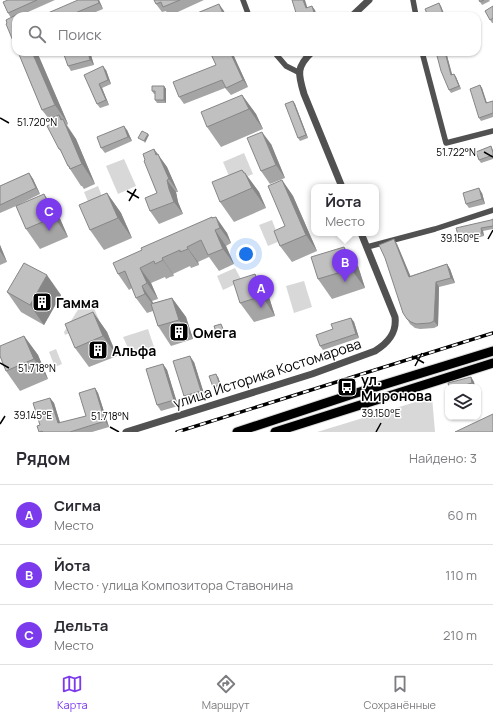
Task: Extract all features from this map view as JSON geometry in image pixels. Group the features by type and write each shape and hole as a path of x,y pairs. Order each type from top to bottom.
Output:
{"highway":[{"path":"237,432 493,351"},
{"path":"275,432 493,363"}],"street":[{"path":"242,0 248,12"},
{"path":"356,12 369,0"},
{"path":"413,0 415,12"},
{"path":"277,56 286,66 299,76"},
{"path":"308,56 302,63 299,76 304,94 341,184"},
{"path":"423,56 446,143 493,131"},
{"path":"362,236 367,247 435,229 493,210"},
{"name":"улица Историка Костомарова","path":"126,432 312,374 375,351 383,345 394,333 396,322 367,247"}],"shaded area":[{"path":"244,153 253,174 232,183 223,162"},
{"path":"124,159 136,186 118,194 106,166"},
{"path":"98,186 103,199 89,204 84,192"},
{"path":"272,220 280,241 268,246 259,225"},
{"path":"235,268 242,281 223,290 217,276"},
{"path":"304,281 312,307 294,313 286,286"},
{"path":"84,300 91,301 99,320 65,335 64,332"},
{"path":"148,329 155,350 132,357 123,337"},
{"path":"56,349 62,364 55,367 49,352"},
{"path":"432,397 435,432 317,432"}],"building":[{"path":"8,0 37,0 8,13 3,2"},
{"path":"78,0 98,0 99,3 78,12 50,12"},
{"path":"154,0 180,0 163,7 161,2 156,4"},
{"path":"292,0 303,0 306,8 312,6 314,12 296,12"},
{"path":"439,3 442,12 426,12 425,9"},
{"path":"219,4 222,12 200,12"},
{"path":"493,6 493,18 490,20 485,11"},
{"path":"12,17 12,38 6,24 6,20"},
{"path":"20,56 34,56 55,105 42,110"},
{"path":"64,56 89,56 90,60 68,66"},
{"path":"212,56 232,56 243,80 226,88 222,80 179,97 173,82 216,65"},
{"path":"437,56 446,56 451,75 454,74 459,86 449,90 441,71"},
{"path":"103,66 108,80 99,84 106,100 97,104 84,75"},
{"path":"480,85 486,103 493,101 493,113 479,118 470,89"},
{"path":"152,86 164,86 164,100 155,100 155,91 152,91"},
{"path":"242,95 249,109 207,127 201,112"},
{"path":"293,101 306,135 298,138 285,104"},
{"path":"59,115 61,120 63,119 82,164 70,169 47,126 51,124 49,119"},
{"path":"124,126 128,137 101,148 97,137"},
{"path":"142,131 148,134 144,141 138,138"},
{"path":"262,132 276,165 261,171 247,138"},
{"path":"491,146 493,155 479,160 476,152"},
{"path":"154,149 156,155 158,154 169,179 167,180 174,202 150,211 145,198 157,193 144,161 143,154"},
{"path":"242,170 252,188 220,202 212,182"},
{"path":"29,173 36,188 0,205 0,186"},
{"path":"282,180 306,235 280,246 274,231 285,226 268,186"},
{"path":"479,188 482,199 466,204 463,193"},
{"path":"107,193 118,218 90,230 79,205"},
{"path":"44,194 54,217 26,229 16,206"},
{"path":"212,217 216,217 220,228 215,230 223,249 208,255 201,240 187,247 188,249 180,252 180,250 162,258 163,260 155,264 154,261 140,268 147,283 142,286 145,294 136,298 125,271 118,274 113,263 142,250 141,248"},
{"path":"493,219 493,226 481,228 482,233 459,238 456,228"},
{"path":"394,239 409,277 447,264 451,278 436,282 434,321 430,323 416,324 407,319 403,313 385,258 379,245"},
{"path":"344,247 351,269 318,279 311,257"},
{"path":"24,263 47,275 30,305 7,292"},
{"path":"255,274 262,296 240,303 233,281"},
{"path":"172,298 179,320 158,326 151,304"},
{"path":"93,312 103,336 75,348 65,324"},
{"path":"351,318 356,334 320,346 316,335 333,329 331,324"},
{"path":"221,324 223,329 216,332 214,326"},
{"path":"24,336 34,359 6,371 0,356 0,346"},
{"path":"190,356 201,391 184,396 173,361"},
{"path":"163,364 174,400 157,405 146,369"},
{"path":"216,374 220,385 213,387 209,376"},
{"path":"471,377 472,383 448,384"},
{"path":"95,388 105,421 70,432 39,432 37,426 40,425 33,403 50,398 58,423 86,416 79,393"},
{"path":"493,414 493,432 455,432 481,420"}],"railway":[{"path":"177,432 493,333"}],"place":[{"name":"Дельта","path":"49,231"},
{"name":"Йота","path":"345,282"},
{"name":"Гамма","path":"42,302"},
{"name":"Сигма","path":"261,308"},
{"name":"Омега","path":"179,332"},
{"name":"Альфа","path":"98,350"},
{"name":"ул. Миронова","path":"347,387"}]}
